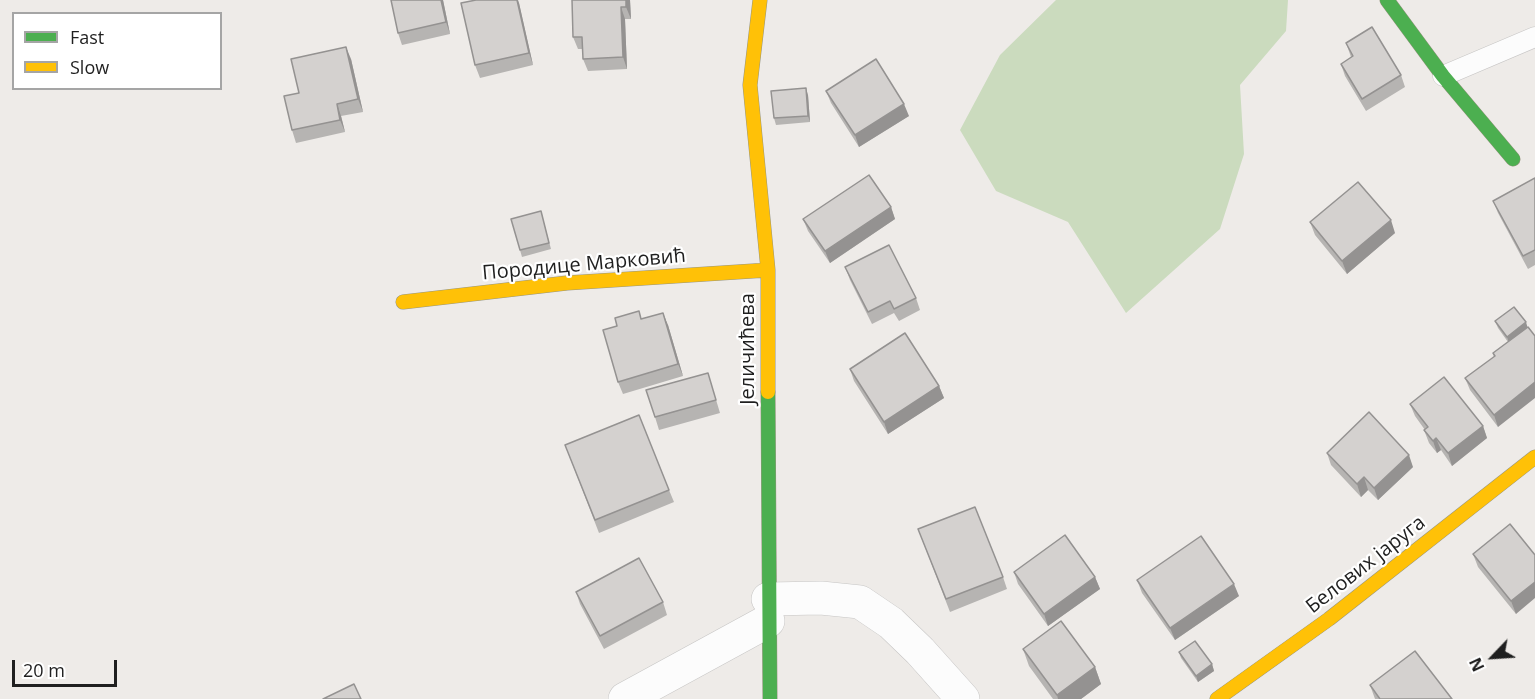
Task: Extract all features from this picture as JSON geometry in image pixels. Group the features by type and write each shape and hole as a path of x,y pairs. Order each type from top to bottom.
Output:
{"street":[{"name":"Јеличићева","path":"760,0 750,85 768,270 770,699"},
{"path":"1387,0 1443,76 1513,159"},
{"name":"Породице Марковић","path":"403,302 567,283 768,270"},
{"name":"Белових јаруга","path":"1217,699 1329,619 1535,457"},
{"path":"625,699 768,610 821,598 860,602 891,623 963,699"}],"lane":[{"path":"1443,76 1535,37"}],"green space":[{"path":"1056,0 1288,0 1286,31 1240,85 1244,154 1220,229 1126,313 1068,222 996,191 960,130 1000,55"}],"building":[{"path":"391,0 441,0 446,22 398,33"},
{"path":"476,0 517,0 529,53 475,65 461,3"},
{"path":"572,0 626,0 626,7 621,7 623,57 583,59 582,37 573,37"},
{"path":"1372,27 1401,75 1362,99 1341,64 1353,56 1346,43"},
{"path":"346,47 358,99 337,104 340,120 292,130 284,96 299,93 291,59"},
{"path":"876,59 904,104 855,135 826,91"},
{"path":"806,88 808,116 774,118 771,91"},
{"path":"869,175 891,207 825,251 803,219"},
{"path":"1535,178 1535,250 1523,256 1493,201"},
{"path":"1358,182 1391,220 1342,261 1310,222"},
{"path":"541,211 549,243 520,250 511,219"},
{"path":"889,245 916,298 894,309 890,301 868,312 845,267"},
{"path":"1514,307 1526,322 1507,337 1495,321"},
{"path":"639,311 641,319 663,313 678,364 618,382 603,330 617,326 615,318"},
{"path":"1528,327 1535,336 1535,382 1494,415 1465,378 1495,356 1493,353"},
{"path":"905,333 939,386 884,422 850,369"},
{"path":"708,373 716,400 655,417 646,390"},
{"path":"1444,377 1483,426 1448,453 1436,438 1433,441 1424,430 1428,427 1410,404"},
{"path":"1369,412 1409,455 1374,488 1364,477 1357,484 1327,453"},
{"path":"639,415 669,490 595,520 565,445"},
{"path":"975,507 1003,577 946,599 918,529"},
{"path":"1510,524 1535,555 1535,582 1511,601 1473,554"},
{"path":"1065,535 1095,577 1044,614 1014,572"},
{"path":"1201,536 1234,584 1170,628 1137,580"},
{"path":"639,558 663,602 600,636 576,592"},
{"path":"1061,621 1095,667 1057,695 1023,649"},
{"path":"1195,641 1212,664 1196,676 1179,652"},
{"path":"1415,651 1452,699 1380,699 1370,685"},
{"path":"354,684 361,699 323,699"}],"traffic: fast":[{"path":"1387,0 1443,76 1513,159"},
{"path":"768,392 770,699"}],"traffic: slow":[{"path":"760,0 750,85 768,270 768,392"},
{"path":"403,302 567,283 768,270"},
{"path":"1217,699 1329,619 1535,457"}]}
